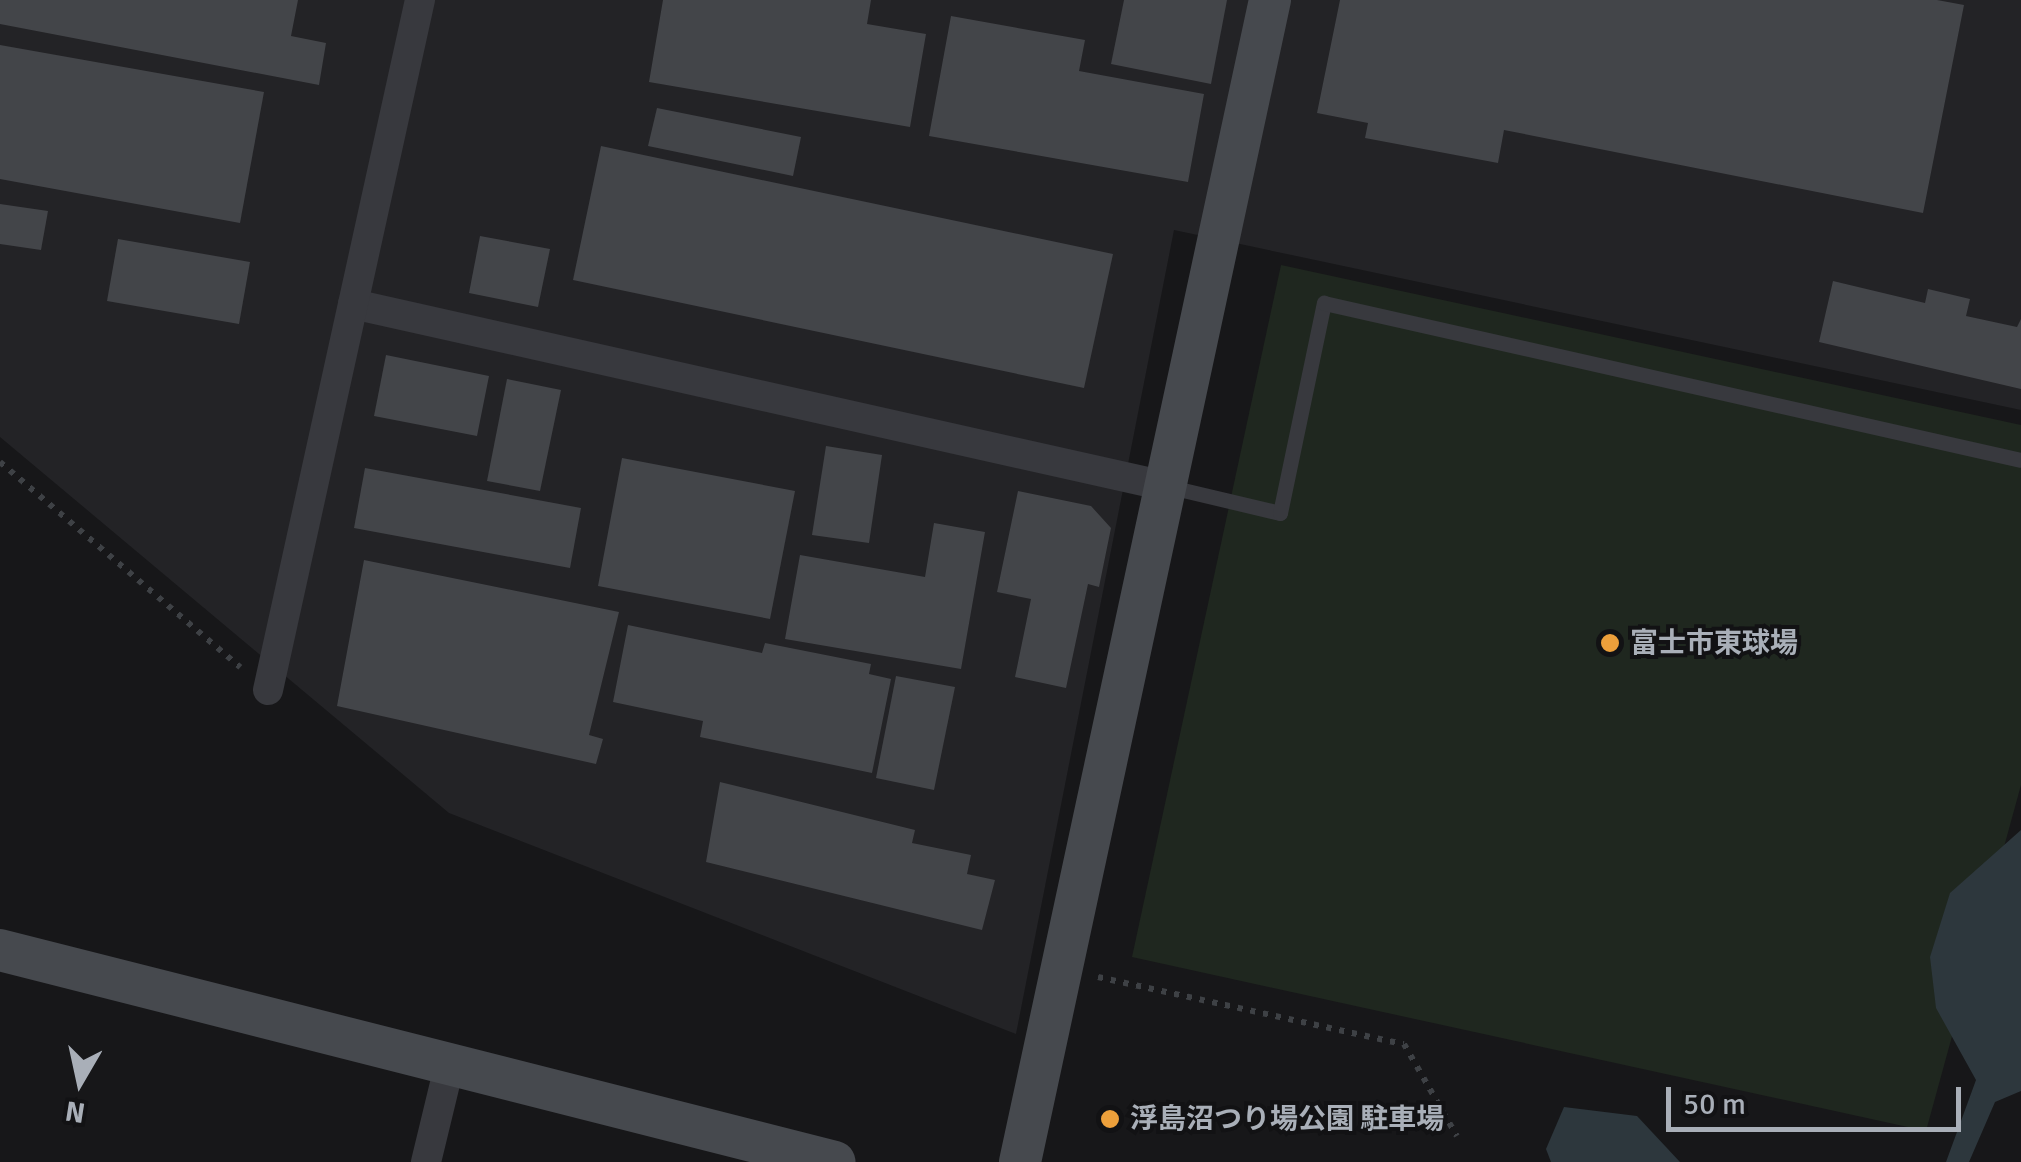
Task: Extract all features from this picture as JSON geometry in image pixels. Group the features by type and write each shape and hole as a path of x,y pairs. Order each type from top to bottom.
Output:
{"street":[{"path":"268,690 420,0"},
{"path":"1020,1162 1270,0"},
{"path":"353,304 1166,486"},
{"path":"0,950 835,1162"},
{"path":"426,1162 450,1063"}],"lane":[{"path":"1166,486 1280,513 1324,303 2021,460"}],"path":[{"path":"0,462 268,690"},
{"path":"1062,970 1404,1044 1456,1136"}],"shaded area":[{"path":"0,0 2021,0 2021,410 1174,230 1016,1034 449,813 0,437"},
{"name":"富士市東球場","path":"1281,265 2021,425 2021,785 1926,1131 1132,957"},
{"path":"2021,830 2021,1091 1995,1102 1969,1162 1946,1162 1976,1080 1936,1008 1930,957 1950,893"},
{"path":"1564,1107 1637,1116 1680,1162 1551,1162 1546,1149"}],"building":[{"path":"0,0 298,0 291,36 326,43 319,85 0,24"},
{"path":"663,0 871,0 867,24 926,34 910,127 649,82"},
{"path":"1124,0 1227,0 1211,84 1111,64"},
{"path":"1340,0 1937,0 1964,5 1923,213 1504,130 1498,163 1365,138 1368,123 1317,113"},
{"path":"951,16 1085,40 1079,71 1204,94 1188,182 929,136"},
{"path":"0,45 264,92 240,223 0,179"},
{"path":"657,108 801,137 793,176 648,146"},
{"path":"601,146 1113,254 1084,388 573,280"},
{"path":"0,204 48,211 41,250 0,244"},
{"path":"480,236 550,249 538,307 469,293"},
{"path":"118,239 250,262 239,324 107,301"},
{"path":"1833,281 1925,303 1928,289 1970,299 1966,316 2017,327 2021,319 2021,389 1819,342"},
{"path":"386,355 489,376 477,436 374,416"},
{"path":"507,379 561,390 540,491 487,481"},
{"path":"826,446 882,455 869,543 812,535"},
{"path":"622,458 795,491 770,619 598,586"},
{"path":"365,468 581,508 570,568 354,528"},
{"path":"1018,491 1091,506 1111,528 1099,587 1088,584 1066,688 1015,677 1031,599 997,592"},
{"path":"934,523 985,532 961,669 785,639 800,555 925,577"},
{"path":"364,560 619,612 589,735 603,739 596,764 337,706"},
{"path":"628,625 762,653 765,643 871,664 869,674 891,679 872,773 700,737 703,721 613,702"},
{"path":"896,676 955,687 934,790 876,778"},
{"path":"720,782 915,830 912,843 971,855 967,874 995,880 982,930 706,862"}],"place":[{"name":"富士市東球場","path":"1610,643"},
{"name":"浮島沼つり場公園 駐車場","path":"1110,1119"}]}
